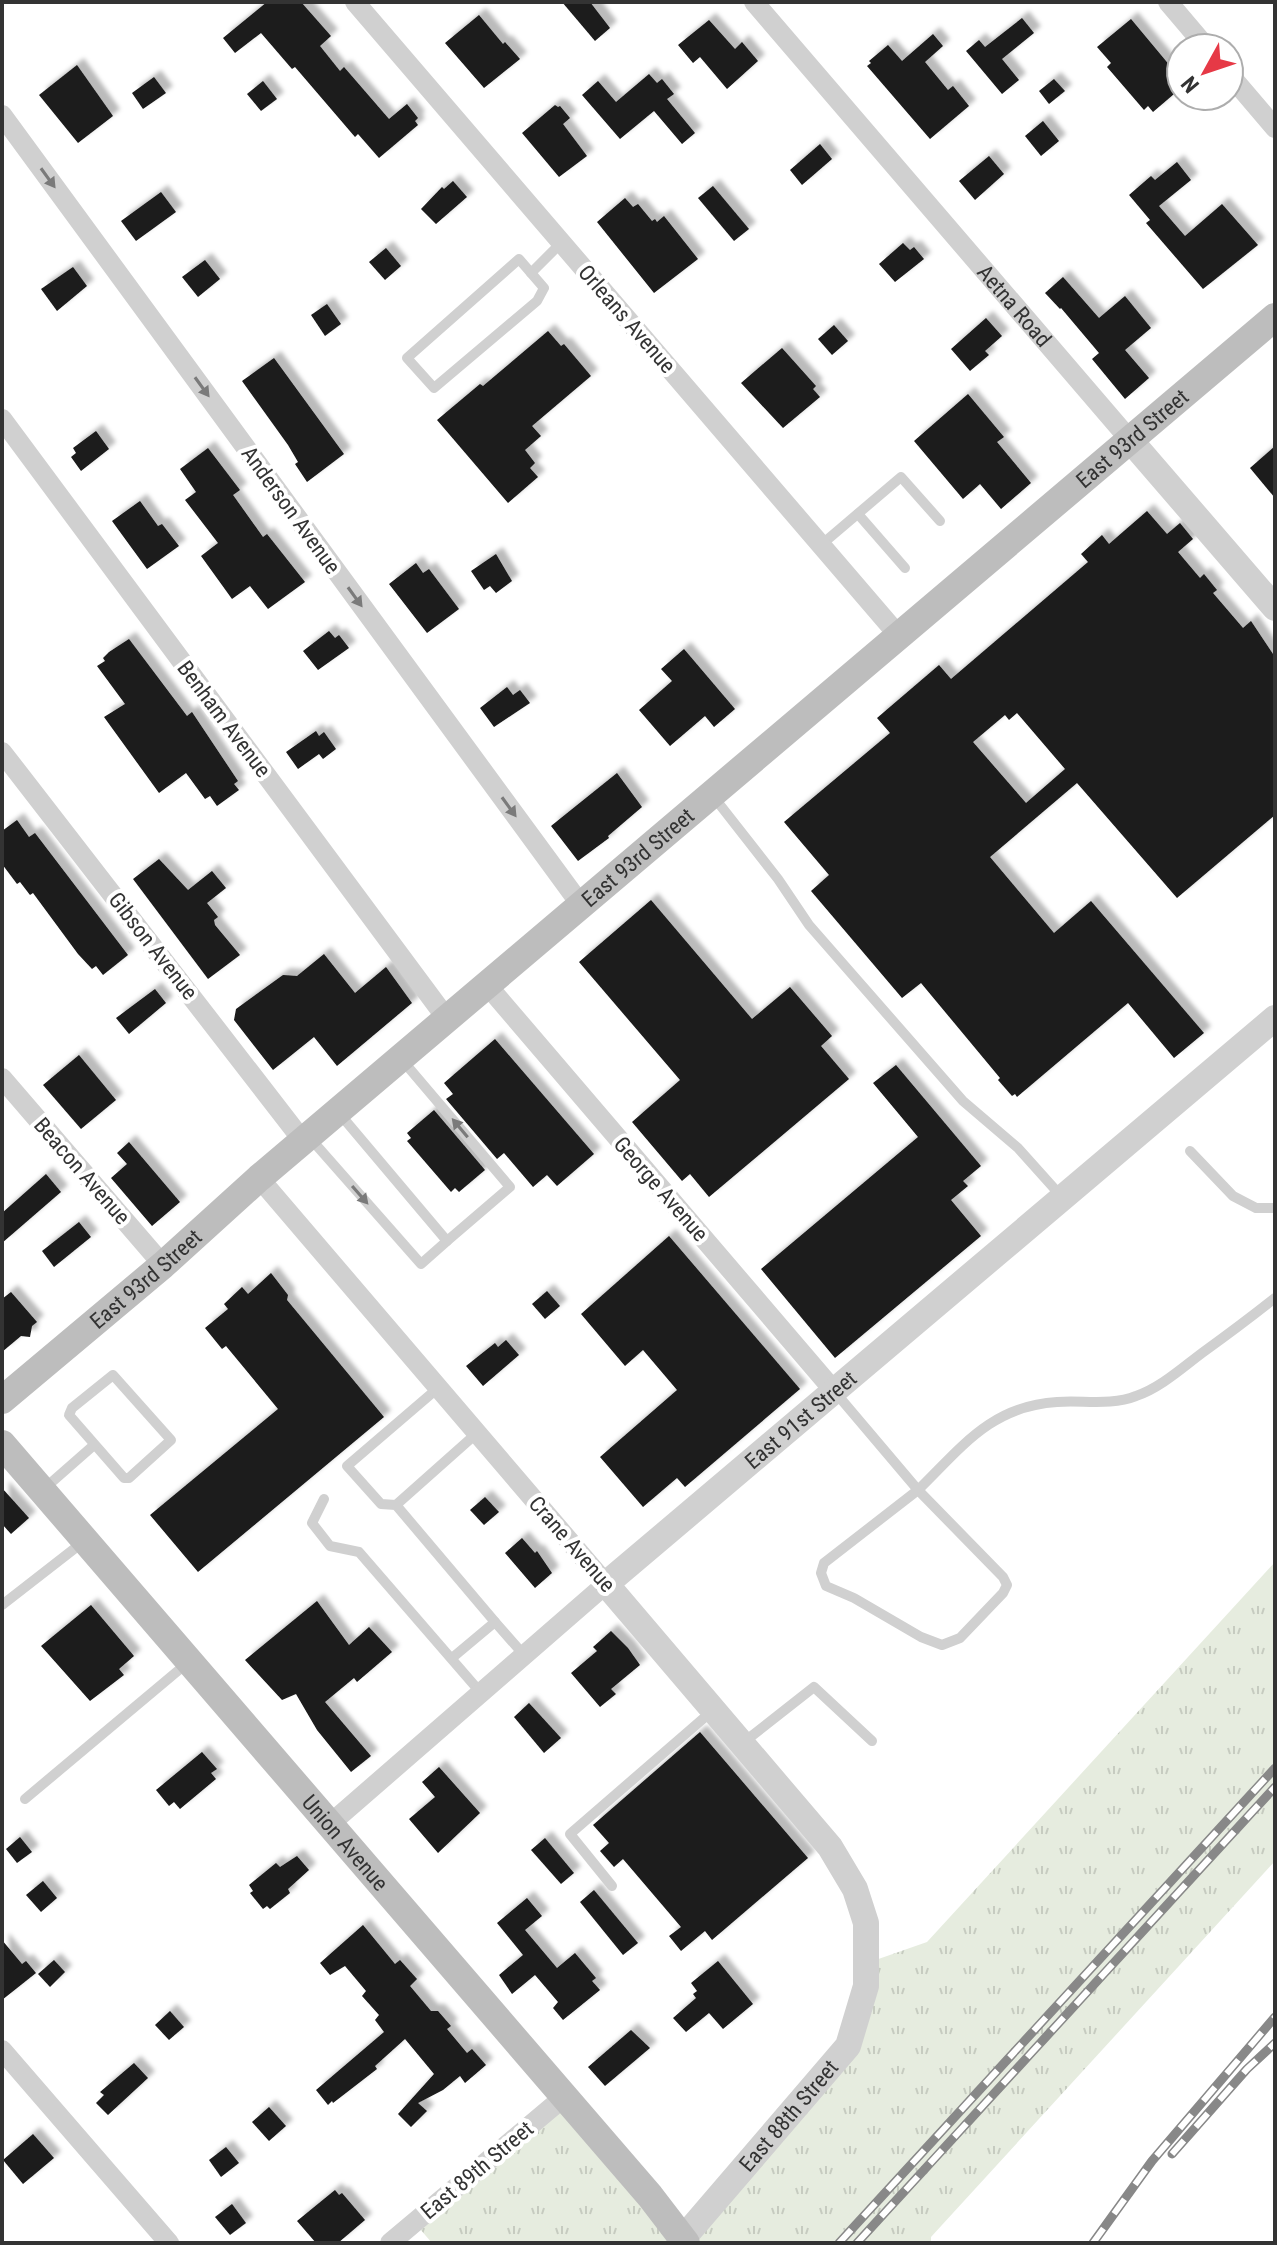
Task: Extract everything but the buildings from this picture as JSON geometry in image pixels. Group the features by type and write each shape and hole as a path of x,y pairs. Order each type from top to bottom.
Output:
{"main road":[{"name":"East 93rd Street","path":"2,1400 163,1265 400,1058 1275,317"},
{"name":"Union Avenue","path":"2,1444 564,2097 683,2242"}],"street":[{"name":"Orleans Avenue","path":"355,2 899,636"},
{"name":"Aetna Road","path":"754,2 1275,608"},
{"path":"1168,2 1193,32"},
{"path":"1245,93 1275,128"},
{"name":"Anderson Avenue","path":"2,115 581,905"},
{"name":"Benham Avenue","path":"2,419 447,1019"},
{"name":"Gibson Avenue","path":"2,752 306,1138"},
{"name":"George Avenue","path":"487,985 835,1392"},
{"name":"East 91st Street","path":"330,1824 606,1584 1275,1018"},
{"name":"Beacon Avenue","path":"2,1078 163,1265"},
{"name":"Crane Avenue","path":"259,1178 830,1847 855,1889 866,1923"},
{"name":"East 88th Street","path":"683,2242 848,2046 866,1986 866,1923"},
{"path":"2,2050 169,2243"},
{"name":"East 89th Street","path":"390,2243 564,2097"}],"lane":[{"path":"531,273 561,243"},
{"path":"519,259 531,273 544,288 537,301 434,388 407,358 519,259"},
{"path":"821,545 901,477 940,521"},
{"path":"858,514 905,568"},
{"path":"711,795 778,879 809,925 963,1101 1018,1148 1063,1199"},
{"path":"306,1138 421,1264 510,1187 400,1058"},
{"path":"338,1112 447,1241"},
{"path":"1190,1151 1233,1196 1256,1208 1275,1208"},
{"path":"835,1392 918,1490 1003,1577 1007,1585 960,1638 951,1643 932,1642 854,1598 826,1586 821,1573 824,1563 918,1490 975,1435 1002,1414 1026,1406 1105,1402 1136,1396 1173,1375 1275,1298"},
{"path":"113,1375 171,1440 129,1478 124,1478 94,1445 69,1415 72,1408 113,1375"},
{"path":"438,1388 347,1466 381,1504 396,1505 477,1433"},
{"path":"42,1490 94,1445"},
{"path":"324,1499 312,1523 330,1546 359,1552 481,1693"},
{"path":"396,1505 524,1655"},
{"path":"2,1605 85,1540"},
{"path":"452,1658 495,1622"},
{"path":"25,1799 189,1661"},
{"path":"742,1744 814,1687 872,1741"},
{"path":"612,1886 570,1834 714,1710"}],"green space":[{"path":"1275,1562 1275,1861 931,2237 931,2243 432,2243 414,2222 564,2097 683,2239 848,2046 867,1963 927,1942"}],"railway":[{"path":"839,2243 1275,1768"},
{"path":"857,2243 1275,1787"},
{"path":"1093,2243 1152,2161 1275,2017"},
{"path":"1172,2154 1247,2069 1275,2043"}]}
